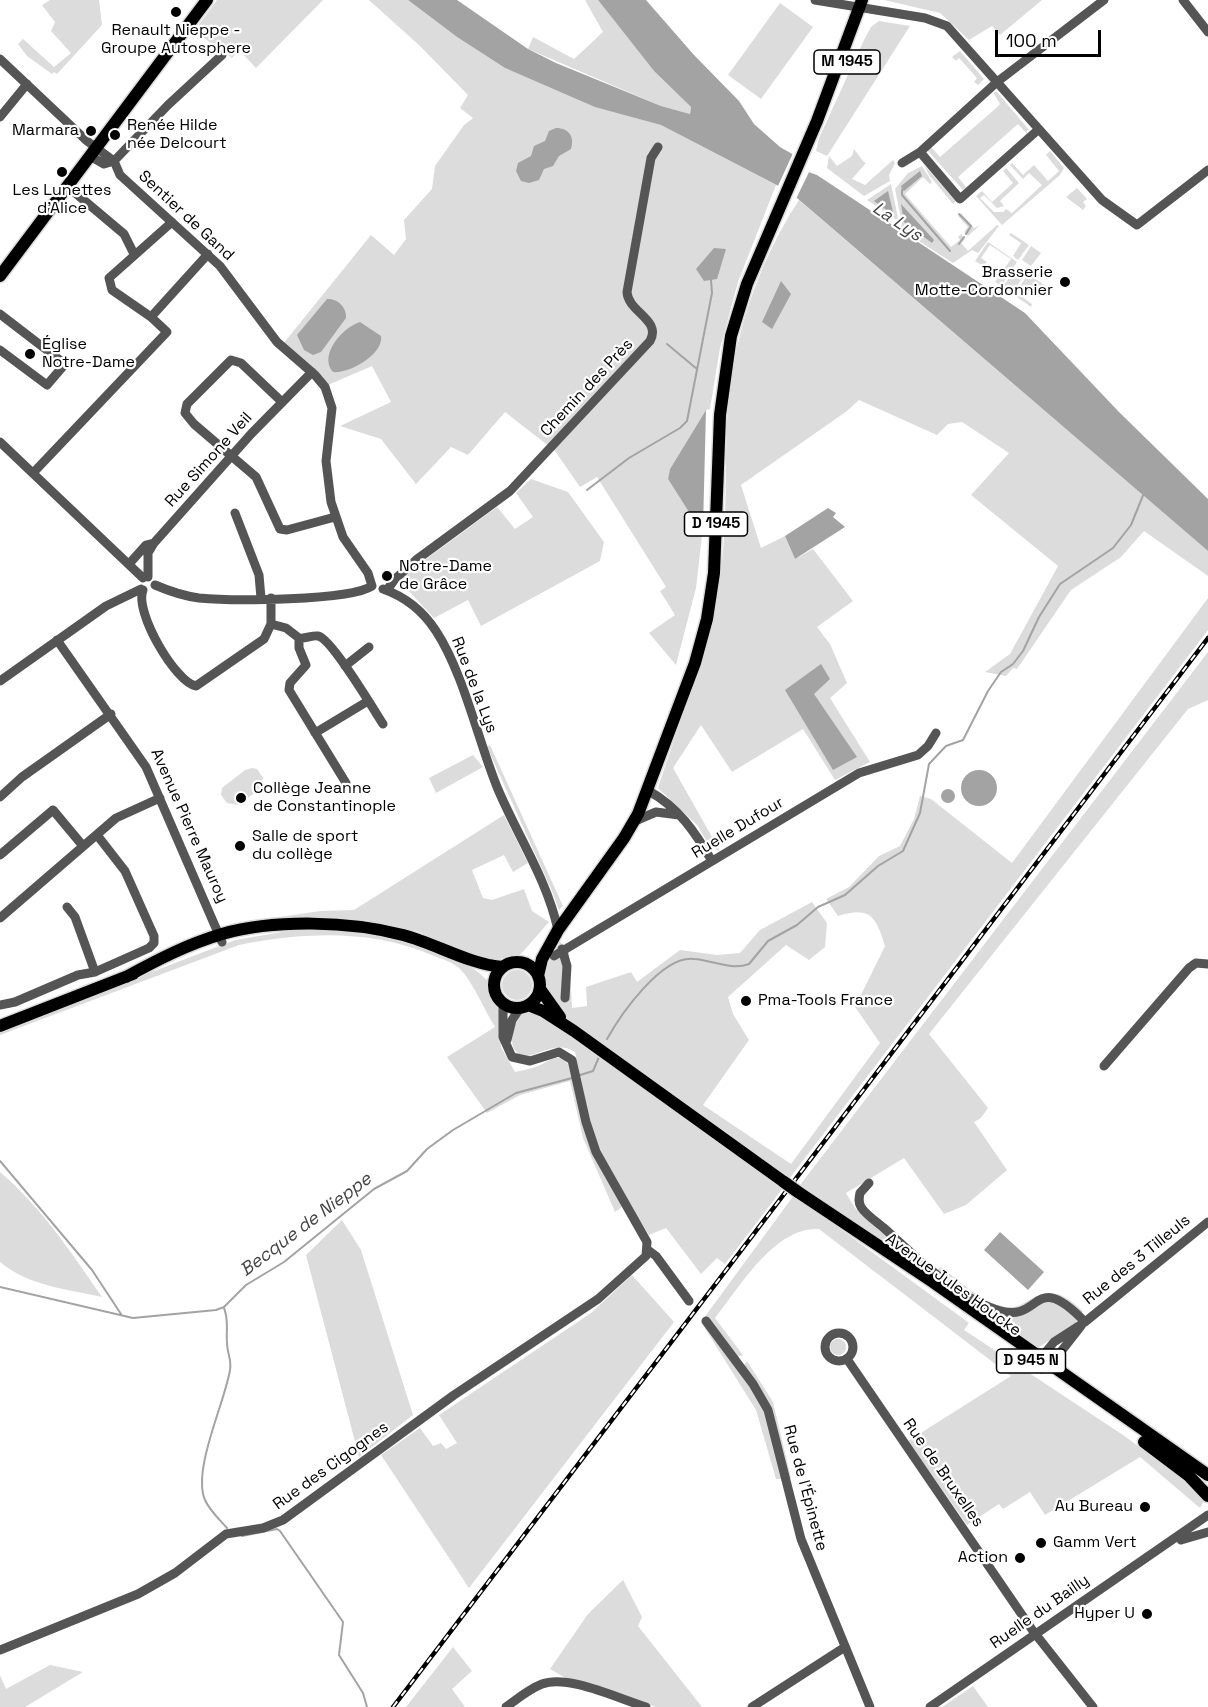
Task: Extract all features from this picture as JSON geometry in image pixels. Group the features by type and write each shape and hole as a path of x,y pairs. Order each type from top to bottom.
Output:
{"main road":[{"path":"0,275 207,0"},
{"name":"M 1945","path":"792,178 851,51 865,5"},
{"name":"D 1945","path":"538,976 542,959 558,930 634,821 649,791 692,672 707,619 715,563 720,415 726,365 738,310 792,178"},
{"path":"0,1026 221,938 282,926 328,924 376,929 416,938 462,957 503,967 520,962 530,966 538,976 540,989 536,999 524,1007 503,1003 496,994 495,984 503,967"},
{"name":"D 1945","path":"520,962 540,949 558,930"},
{"path":"462,957 495,984"},
{"name":"Avenue Jules Houcke","path":"540,989 546,1002 574,1031"},
{"name":"Avenue Jules Houcke","path":"524,1007 543,1011 574,1031 1042,1364 1181,1470 1208,1496"},
{"name":"Avenue Jules Houcke","path":"1042,1364 1097,1398 1208,1475"}],"street":[{"path":"815,0 865,5 942,23 955,33 1102,200 1137,225 1208,170"},
{"path":"902,163 920,152 997,82 1104,0"},
{"path":"1183,0 1208,32"},
{"path":"114,161 168,105 222,55"},
{"name":"Sentier de Gand","path":"0,59 93,152 114,161 118,173 208,254 228,275 276,342 312,372 325,387 332,408 326,467 335,517 346,542 368,573 372,586"},
{"path":"0,117 27,84"},
{"path":"920,152 960,199 1039,129"},
{"name":"Chemin des Près","path":"387,590 394,579 416,560 514,487 651,341 652,326 633,308 627,291 651,158 658,147"},
{"path":"68,186 126,236 134,254"},
{"path":"33,473 167,332 151,317 126,302 109,285 112,273 172,222"},
{"path":"151,317 208,254"},
{"path":"0,314 65,364 47,385 0,350"},
{"path":"282,402 236,360 228,362 209,380 186,406 185,415 258,480 280,529 287,530 335,517"},
{"name":"Rue Simone Veil","path":"146,577 148,554 154,543 232,455 312,372"},
{"path":"0,442 129,564 153,580 155,585 150,591 142,590 106,606 0,681"},
{"path":"146,577 140,583 141,603 150,631 185,681 192,685 201,685 258,645 267,636 271,624 259,575 235,513"},
{"path":"129,564 144,547 154,543"},
{"name":"Rue de la Lys","path":"155,585 198,597 266,598 353,593 372,586 387,590 406,600 419,611 436,630 449,653 497,786 541,880 558,930"},
{"path":"271,624 286,627 299,639 299,648 306,665 290,683 289,690 346,783"},
{"path":"299,639 321,637 345,666 383,724"},
{"name":"Avenue Pierre Mauroy","path":"57,640 142,758 221,938"},
{"path":"345,666 369,647"},
{"path":"315,734 368,701"},
{"path":"0,797 22,777 111,714"},
{"name":"Ruelle Dufour","path":"554,956 562,949 863,771 918,754 928,746 936,733"},
{"path":"649,791 681,816 692,828 712,861"},
{"path":"0,918 121,815 160,798"},
{"path":"0,855 53,810 83,846"},
{"path":"634,821 660,811 681,816"},
{"path":"0,1005 15,1002 78,975 95,972 151,947 155,938 125,871 97,835"},
{"path":"67,907 75,917 95,972"},
{"path":"562,949 567,966 565,998"},
{"path":"1104,1066 1189,968 1196,963 1208,964"},
{"path":"503,1003 503,1036 508,1051 515,1059 526,1061 551,1052 561,1052 570,1057 596,1152 647,1242 648,1250 656,1256 689,1301"},
{"path":"508,1051 510,1026 524,1007"},
{"path":"869,1183 860,1193 862,1208 914,1256 958,1289 990,1308 1009,1313 1021,1311 1042,1299 1056,1298 1067,1304 1084,1322"},
{"name":"Rue des 3 Tilleuls","path":"1042,1364 1054,1342 1084,1322 1208,1222"},
{"name":"Rue des Cigognes","path":"0,1650 144,1590 175,1573 226,1534 262,1528 283,1520 454,1395 598,1299 644,1258 648,1250"},
{"name":"Rue de l'Épinette","path":"706,1322 743,1369 766,1405 801,1539 870,1707"},
{"name":"Rue des 3 Tilleuls","path":"1042,1364 1061,1353 1084,1322"},
{"path":"1061,1353 1064,1369 1097,1398"},
{"name":"Rue de Bruxelles","path":"847,1359 1035,1634 1093,1707"},
{"name":"Ruelle du Bailly","path":"930,1707 1170,1544 1208,1515"},
{"name":"Ruelle du Bailly","path":"1170,1544 1208,1532"},
{"path":"752,1707 845,1647"},
{"path":"506,1707 534,1687 559,1681 646,1707"}],"shaded area":[{"path":"50,0 99,0 102,25 57,74 54,72 52,74 27,56 18,44 23,39 54,67 71,53 51,31 55,22 42,5"},
{"path":"217,0 323,0 256,68 239,50 232,58 194,31"},
{"path":"369,0 408,0 457,37 505,68 595,106 661,125 776,185 738,282 720,348 710,409 706,410 670,469 668,479 699,528 703,527 696,588 676,665 649,633 675,615 660,591 666,587 597,477 580,487 555,451 505,412 468,455 451,447 416,484 381,439 340,426 391,402 372,366 328,385 318,372 283,344 371,235 394,255 406,239 404,220 432,189 435,166 464,125 473,118 460,108 468,95 420,46"},
{"path":"408,0 457,0 528,49 556,63 661,106 690,114 691,107 654,71 598,0 646,0 694,55 739,101 754,124 780,147 801,159 800,169 817,175 1025,313 1119,412 1208,499 1208,551 790,192 661,125 595,107 505,68 457,37"},
{"path":"585,0 598,0 654,71 691,107 690,114 661,106 528,49 533,37 574,59 603,32"},
{"path":"884,0 1042,0 1000,35 992,26 969,40 940,13"},
{"path":"780,3 813,27 761,99 728,75"},
{"path":"879,21 910,26 827,156 816,151 819,138 864,40 871,27"},
{"path":"960,51 984,79 978,85 974,82 977,78 959,58 956,61 952,57"},
{"path":"993,92 997,92 1030,131 1027,130 1027,134 1018,124 958,177 966,187 963,190 927,150 931,147 940,157 995,109 1000,104"},
{"path":"556,128 568,131 572,141 571,149 559,156 553,166 544,169 539,180 529,183 521,181 516,171 518,163 531,156 534,146 545,141 549,131"},
{"path":"854,149 866,163 852,179 865,185 893,160 895,163 889,175 890,181 864,196 827,168 829,156 837,166 852,156"},
{"path":"1050,151 1064,168 1060,175 1002,225 976,196 982,191 992,202 1013,183 1003,171 1006,168 1019,183 1000,201 1004,206 997,208 984,195 980,198 994,212 1003,212 1006,209 1012,213 1042,185 1029,173 1023,179 1010,165 1012,163 1023,175 1034,165 1048,181 1059,171 1046,155"},
{"path":"924,165 956,201 953,204 929,175"},
{"path":"922,166 932,182 930,184 923,177 905,194 951,247 960,240 958,237 961,234 965,239 961,243 968,251 997,225 999,226 978,253 972,250 953,263 900,229 902,224 895,189 908,173"},
{"path":"920,171 922,176 904,191 902,190 901,186"},
{"path":"891,184 898,218 897,220 867,200"},
{"path":"1077,188 1087,199 1083,202 1086,206 1083,210 1066,197"},
{"path":"888,191 893,212 892,214 874,201"},
{"path":"799,200 1208,551 1208,576 1144,531 1121,557 1071,590 1017,669 1013,668 1006,676 985,672 1010,654 1058,566 971,495 1009,453 962,422 948,424 937,435 859,400 847,411 741,485 761,548 785,536 795,559 813,549 853,601 817,627 830,644 847,683 830,698 870,762 835,780 803,729 732,772 701,725 673,768 720,851 710,847 697,825 658,788 696,677 718,592 725,527 729,392 740,334 758,278 770,251"},
{"path":"901,204 934,240 932,243 904,222"},
{"path":"961,213 974,228 980,225 968,236 964,232 968,227 958,216"},
{"path":"1011,233 1029,245 1018,260 1013,256 1021,243 1009,235"},
{"path":"988,242 1017,262 1001,286 995,282 1011,259 990,245 981,258 987,262 983,266 975,261"},
{"path":"1031,246 1041,253 1031,266 1022,260"},
{"path":"714,248 726,249 717,279 704,281 696,269"},
{"path":"1015,269 1024,275 1014,291 1032,304 1031,307 1003,287"},
{"path":"1028,274 1046,286 1039,297 1021,285"},
{"path":"781,281 791,294 772,329 762,322"},
{"path":"327,299 341,304 346,318 321,352 313,355 304,350 297,335"},
{"path":"360,322 381,336 377,350 364,362 348,370 333,372 328,358 334,342 346,330"},
{"path":"706,410 703,527 699,528 668,479 670,469"},
{"path":"531,479 568,492 604,542 600,561 481,626 468,600 434,618 403,585 403,576 497,507 515,529 533,517 516,493"},
{"path":"828,508 836,513 833,517 845,527 795,559 785,536"},
{"path":"1208,598 1208,630 789,1179 566,1019 549,998 543,982 544,975 560,942 569,950 572,1008 587,1006 586,987 631,972 637,982 680,950 717,955 740,953 760,930 812,902 827,923 825,947 809,960 786,945 728,997 733,1014 749,1040 703,1105 791,1164 880,1043 853,1004 858,1001 885,946 882,936 870,916 858,912 838,916 826,899 849,887 879,856 900,846 914,819 920,796 931,799 1012,863"},
{"path":"1208,652 1208,700 1188,709 929,1034 988,1108 981,1118 974,1122 1007,1170 966,1205 944,1214 904,1158 846,1193 855,1208 933,1274 941,1267 975,1293 1004,1307 1014,1307 1049,1293 1061,1295 1083,1311 1075,1324 1036,1349 800,1185"},
{"path":"821,664 830,679 814,694 857,757 833,770 785,690"},
{"path":"490,745 563,906 559,910 487,747"},
{"path":"473,755 483,767 436,793 429,778"},
{"path":"257,769 263,778 260,789 238,805 227,803 221,795 222,788 245,770"},
{"path":"979,770 992,775 997,788 992,801 979,806 966,801 961,788 966,775"},
{"path":"948,789 953,791 955,796 953,801 948,803 943,801 941,796 943,791"},
{"path":"504,815 528,863 513,872 504,855 472,870 483,898 492,900 524,889 532,911 549,922 520,955 488,961 417,931 364,920 273,918 320,911 354,910"},
{"path":"348,929 403,940 441,952 474,969 488,981 488,992 499,1009 501,1047 515,1072 557,1058 568,1064 591,1149 622,1207 615,1212 583,1138 570,1081 520,1095 487,1113 447,1057 495,1027 459,968 410,947 362,937 338,936 288,937 239,945 0,1035 0,1030 235,940 294,930"},
{"path":"517,970 528,974 532,985 528,996 517,1000 506,996 502,985 506,974"},
{"path":"529,1011 540,1016 783,1188 725,1264 717,1258 701,1274 666,1228 649,1235 611,1175 594,1138 575,1052 557,1048 525,1057 514,1049 512,1038 515,1025 521,1013"},
{"path":"0,1172 42,1215 102,1297 36,1282 0,1262"},
{"path":"794,1195 969,1323 964,1330 1123,1435 1198,1490 1204,1501 1200,1508 1140,1457 1045,1515 1030,1492 1003,1509 999,1504 967,1525 908,1441 1011,1376 819,1229 803,1231 788,1237 773,1248 747,1276 715,1318 743,1355 738,1357 764,1407 782,1479 776,1479 756,1410 701,1322"},
{"path":"342,1220 361,1250 413,1415 359,1457 306,1255"},
{"path":"1000,1232 1044,1272 1028,1290 984,1250"},
{"path":"632,1275 674,1322 469,1588 381,1455 420,1428 433,1446 441,1443 446,1449 457,1443 439,1415 591,1313"},
{"path":"835,1339 841,1339 846,1347 844,1353 835,1355 830,1350 830,1344"},
{"path":"747,1361 773,1402 791,1478 787,1478 770,1409 744,1365"},
{"path":"623,1580 642,1617 638,1626 702,1707 656,1707 601,1687 569,1680 550,1669 588,1614"},
{"path":"453,1647 472,1671 452,1689 465,1707 406,1707"},
{"path":"50,1665 83,1672 25,1707 0,1707 0,1675 6,1689"},
{"path":"973,1686 988,1707 942,1707"}],"pier":[{"path":"794,151 803,156 806,161 804,167 810,170 795,201 777,188"}],"waterway":[{"name":"La Lys","path":"902,190 902,195 950,251"},
{"path":"959,214 971,226 966,234"},
{"path":"959,244 964,237"},
{"path":"587,490 629,458 680,428 687,421 712,293 711,280"},
{"path":"667,344 697,369"},
{"name":"Becque de Nieppe","path":"607,1039 632,1002 656,976 669,966 682,960 694,959 728,966 749,964 768,941 797,925 818,907 845,895 878,866 903,851 920,813 929,764 946,746 963,740 988,691 1001,672 1013,664 1023,651 1039,617 1060,584 1113,548 1131,525 1144,493"},
{"name":"Becque de Nieppe","path":"577,1076 593,1071 599,1057"},
{"name":"Becque de Nieppe","path":"0,1287 133,1318 216,1310 224,1307 246,1285 284,1262 374,1189 407,1171 427,1149 453,1130 516,1093 572,1078"},
{"path":"0,1161 92,1270 121,1314"},
{"path":"224,1308 230,1366 227,1384 206,1454 202,1487 207,1504 227,1528"},
{"path":"242,1536 277,1529 280,1531 343,1622 339,1655 363,1693 367,1707"}],"railway":[{"path":"393,1707 1208,638"}],"place":[{"name":"Renault Nieppe - Groupe Autosphere","path":"176,12"},
{"name":"Marmara","path":"91,131"},
{"name":"Renée Hilde née Delcourt","path":"115,135"},
{"name":"Les Lunettes d'Alice","path":"62,172"},
{"name":"Brasserie Motte-Cordonnier","path":"1065,282"},
{"name":"Église Notre-Dame","path":"30,354"},
{"name":"Notre-Dame de Grâce","path":"387,576"},
{"name":"Collège Jeanne de Constantinople","path":"241,798"},
{"name":"Salle de sport du collège","path":"240,846"},
{"name":"Pma-Tools France","path":"746,1001"},
{"name":"Au Bureau","path":"1145,1507"},
{"name":"Gamm Vert","path":"1041,1543"},
{"name":"Action","path":"1020,1558"},
{"name":"Hyper U","path":"1147,1614"}]}
